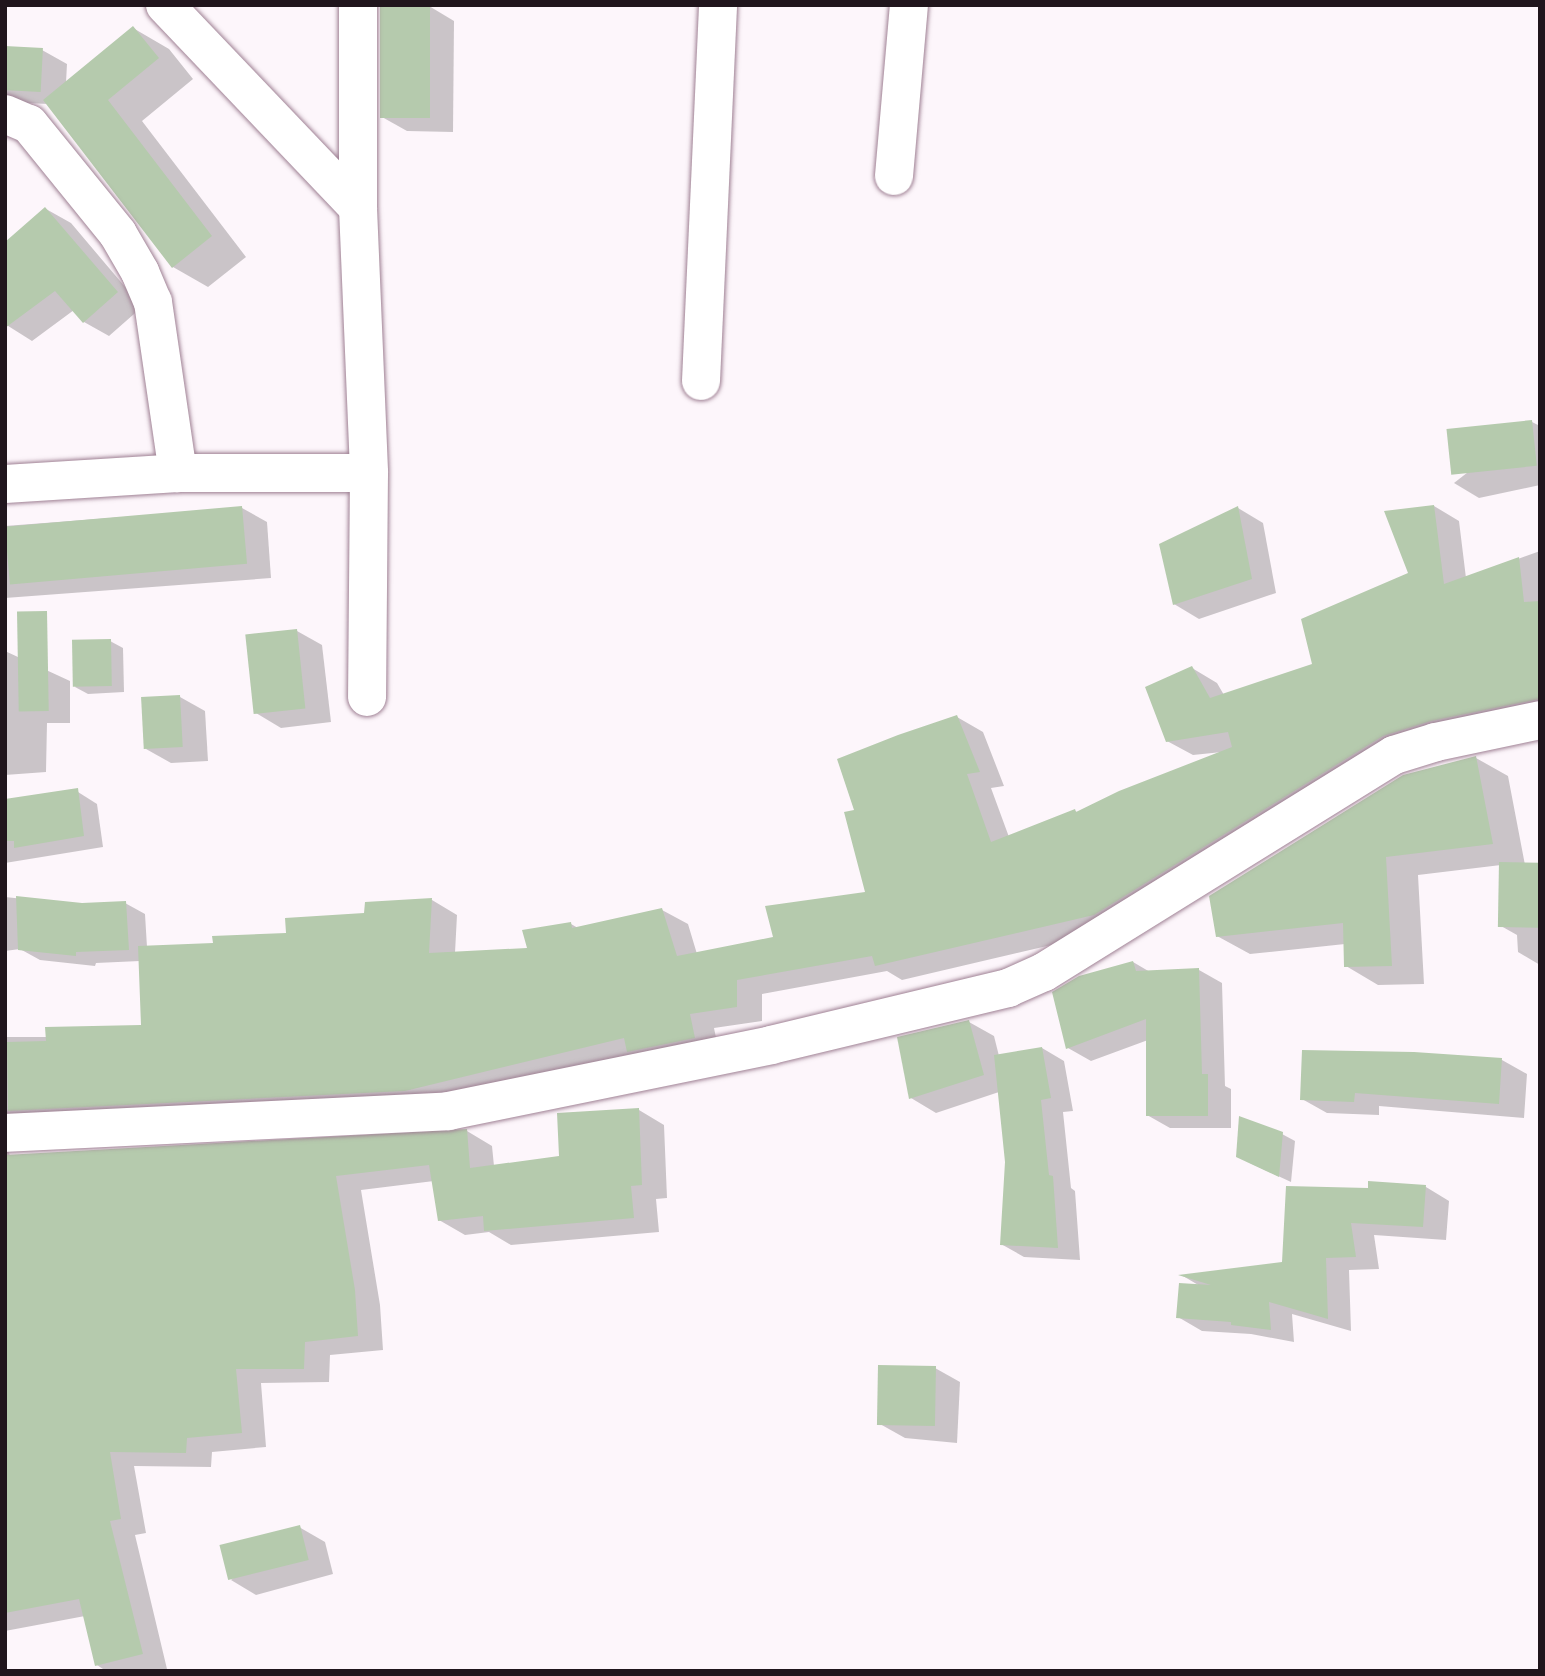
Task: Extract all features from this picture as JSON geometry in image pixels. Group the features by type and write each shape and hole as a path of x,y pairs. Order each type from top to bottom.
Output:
{"street":[{"path":"165,5 358,208"},
{"path":"358,5 358,208 369,473 367,697"},
{"path":"701,381 718,5"},
{"path":"894,176 909,5"},
{"path":"5,114 29,124 118,234 140,272 153,302 178,473"},
{"path":"5,484 178,473 369,473"},
{"path":"5,1133 448,1111 771,1045 1008,988 1044,972 1394,755 1436,742 1540,720"}],"building":[{"path":"380,5 430,5 430,118 380,118"},
{"path":"133,26 159,58 108,100 212,236 172,268 43,100"},
{"path":"5,46 43,48 41,92 5,90"},
{"path":"45,207 118,292 83,323 55,291 5,328 5,242"},
{"path":"1532,420 1537,466 1451,475 1446,429"},
{"path":"1434,505 1444,584 1519,557 1524,602 1540,601 1540,699 1431,721 1383,736 1094,915 875,966 872,956 737,980 737,1007 690,1014 695,1038 627,1052 624,1038 405,1091 8,1111 7,1042 46,1041 45,1027 141,1025 138,946 213,943 212,936 286,933 285,918 364,913 365,902 432,898 429,953 527,948 522,930 571,922 572,928 662,908 677,956 773,937 765,906 865,892 844,812 854,810 837,759 898,735 957,715 980,772 967,774 991,842 1075,809 1076,812 1119,791 1232,747 1228,732 1166,742 1145,687 1192,666 1210,698 1312,664 1301,619 1408,573 1384,511"},
{"path":"242,506 247,564 10,585 5,527"},
{"path":"1238,506 1252,579 1173,605 1159,544"},
{"path":"47,611 49,711 19,712 17,612"},
{"path":"297,629 305,709 254,714 245,634"},
{"path":"111,639 112,686 73,687 72,640"},
{"path":"180,695 183,747 144,749 141,697"},
{"path":"1476,756 1493,844 1386,857 1392,966 1344,967 1343,923 1216,937 1209,896 1403,775"},
{"path":"78,788 84,836 14,848 14,841 5,841 5,799"},
{"path":"1499,862 1540,863 1539,928 1498,927"},
{"path":"16,896 82,903 126,901 129,950 76,952 76,956 18,950"},
{"path":"1133,961 1136,971 1199,968 1202,1074 1208,1074 1208,1116 1146,1116 1146,1019 1066,1049 1052,992 1079,976"},
{"path":"969,1020 984,1075 909,1099 897,1037"},
{"path":"1042,1047 1051,1098 1041,1100 1049,1175 1053,1176 1058,1248 1000,1245 1005,1162 994,1055"},
{"path":"1302,1050 1414,1052 1502,1058 1499,1104 1355,1093 1354,1102 1300,1100"},
{"path":"639,1108 642,1185 631,1186 634,1218 484,1231 483,1216 438,1221 429,1165 336,1176 355,1290 358,1336 305,1342 304,1369 236,1369 242,1433 187,1438 186,1453 110,1452 121,1519 110,1521 143,1654 95,1666 79,1599 5,1613 5,1155 467,1129 470,1168 559,1156 557,1113"},
{"path":"1239,1116 1283,1132 1279,1177 1236,1157"},
{"path":"1368,1181 1426,1185 1423,1227 1351,1223 1356,1257 1326,1258 1328,1319 1269,1302 1271,1330 1231,1325 1231,1322 1176,1318 1179,1283 1211,1285 1178,1275 1282,1262 1286,1186 1368,1188"},
{"path":"878,1365 936,1366 935,1426 877,1425"},
{"path":"300,1525 309,1560 228,1580 219,1545"}]}
